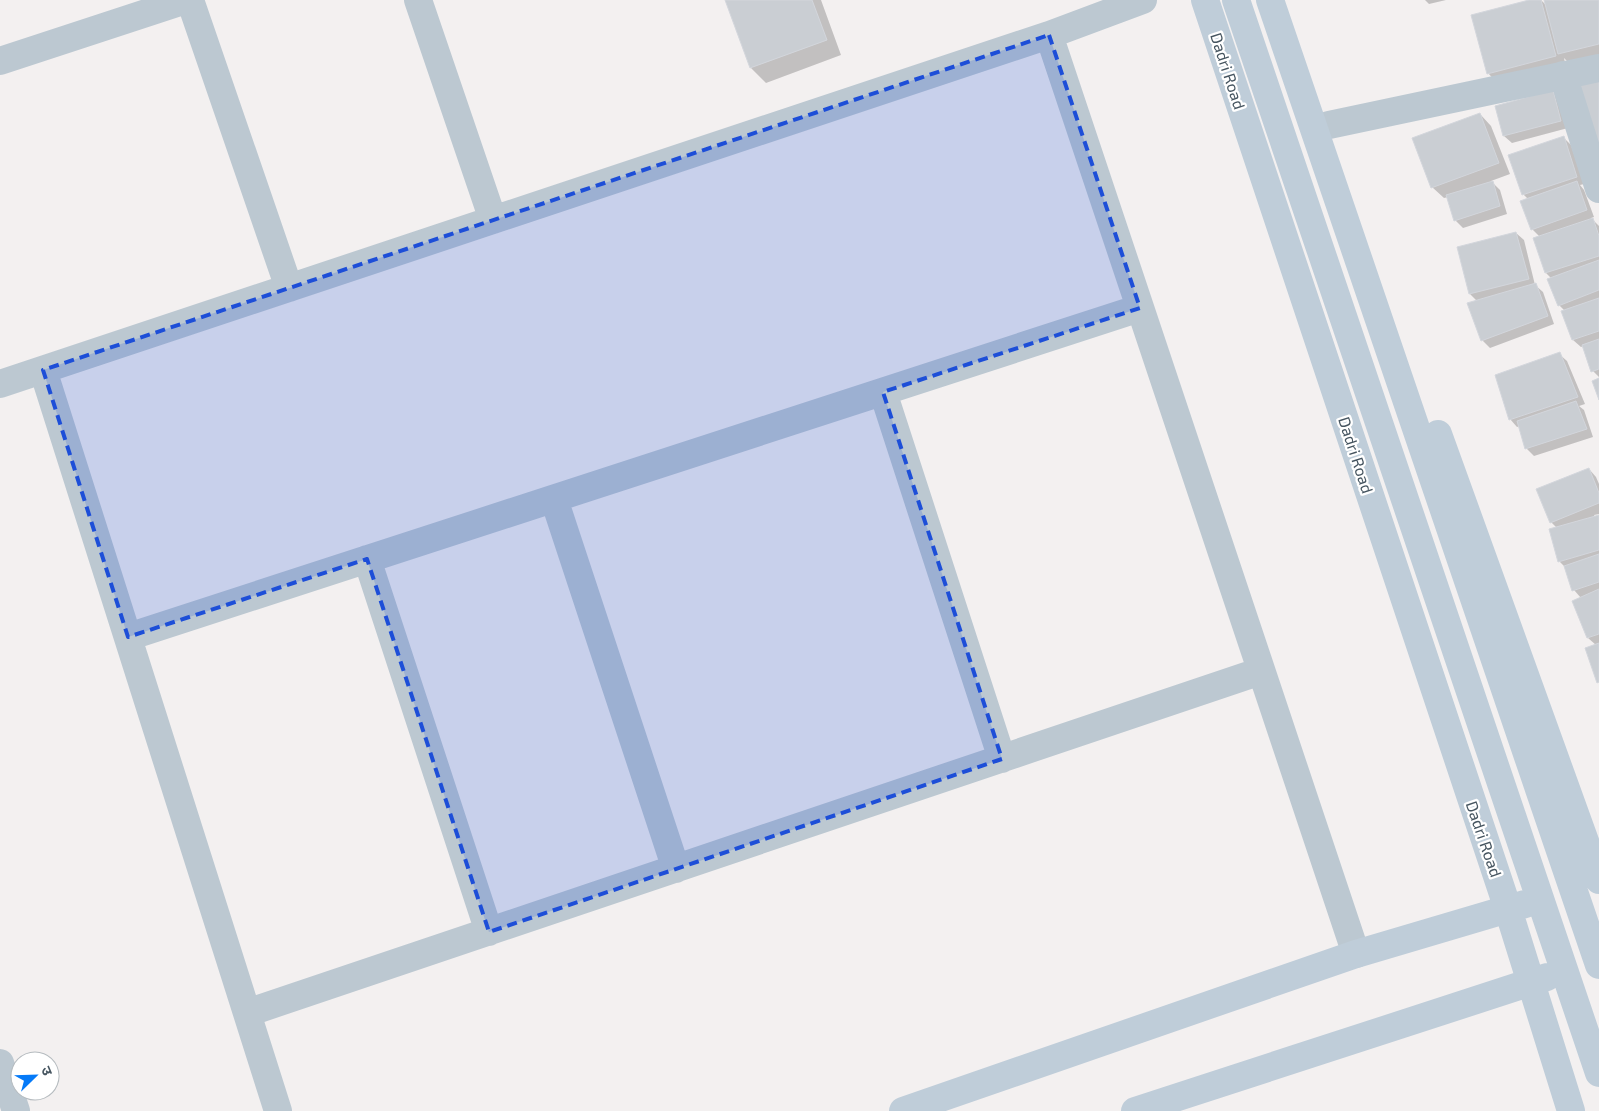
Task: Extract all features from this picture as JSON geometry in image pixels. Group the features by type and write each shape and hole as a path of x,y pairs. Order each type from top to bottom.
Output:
{"street":[{"path":"0,61 186,0"},
{"path":"190,0 289,288"},
{"path":"418,0 493,220"},
{"path":"0,384 1049,35 1143,0"},
{"name":"Dadri Road","path":"1205,0 1508,910 1530,983"},
{"path":"1236,0 1599,1073"},
{"path":"1270,0 1599,965"},
{"path":"902,1111 1356,954 1508,910 1599,879 1510,637 1329,125 1289,0"},
{"path":"1049,35 1356,954"},
{"path":"1329,125 1599,68"},
{"path":"1563,75 1599,189"},
{"path":"128,637 1140,308"},
{"path":"43,370 278,1111"},
{"path":"883,392 1002,758"},
{"path":"554,499 676,868"},
{"path":"367,559 489,932"},
{"path":"1424,660 1510,637"},
{"path":"247,1013 1261,671"},
{"path":"1135,1111 1599,959"},
{"path":"1530,983 1571,1111"},
{"path":"0,1063 16,1111"}],"highlighted area":[{"path":"1049,35 1140,308 883,392 1002,759 489,932 367,559 128,637 43,370"}],"building":[{"path":"725,0 812,0 827,40 750,68"},
{"path":"1529,0 1541,0 1556,56 1487,74 1471,15"},
{"path":"1544,0 1599,0 1599,44 1558,54"},
{"path":"1599,80 1599,145 1577,86"},
{"path":"1553,90 1561,121 1503,136 1495,106"},
{"path":"1480,113 1499,163 1431,188 1412,138"},
{"path":"1564,136 1577,177 1522,195 1508,155"},
{"path":"1493,181 1500,206 1454,221 1446,195"},
{"path":"1577,181 1587,210 1531,230 1520,201"},
{"path":"1593,218 1599,236 1599,256 1545,273 1533,238"},
{"path":"1516,232 1529,279 1469,294 1457,247"},
{"path":"1599,260 1599,290 1558,306 1547,279"},
{"path":"1536,283 1548,316 1481,341 1467,303"},
{"path":"1599,298 1599,331 1572,340 1561,311"},
{"path":"1599,339 1599,369 1591,372 1582,345"},
{"path":"1560,352 1578,397 1509,420 1495,375"},
{"path":"1599,378 1599,400 1592,381"},
{"path":"1576,401 1587,429 1525,449 1517,421"},
{"path":"1589,468 1599,493 1599,503 1550,523 1536,489"},
{"path":"1599,515 1599,550 1558,562 1549,529"},
{"path":"1599,554 1599,582 1572,591 1564,566"},
{"path":"1599,589 1599,634 1587,638 1572,601"},
{"path":"1599,643 1599,682 1597,683 1585,648"}]}
